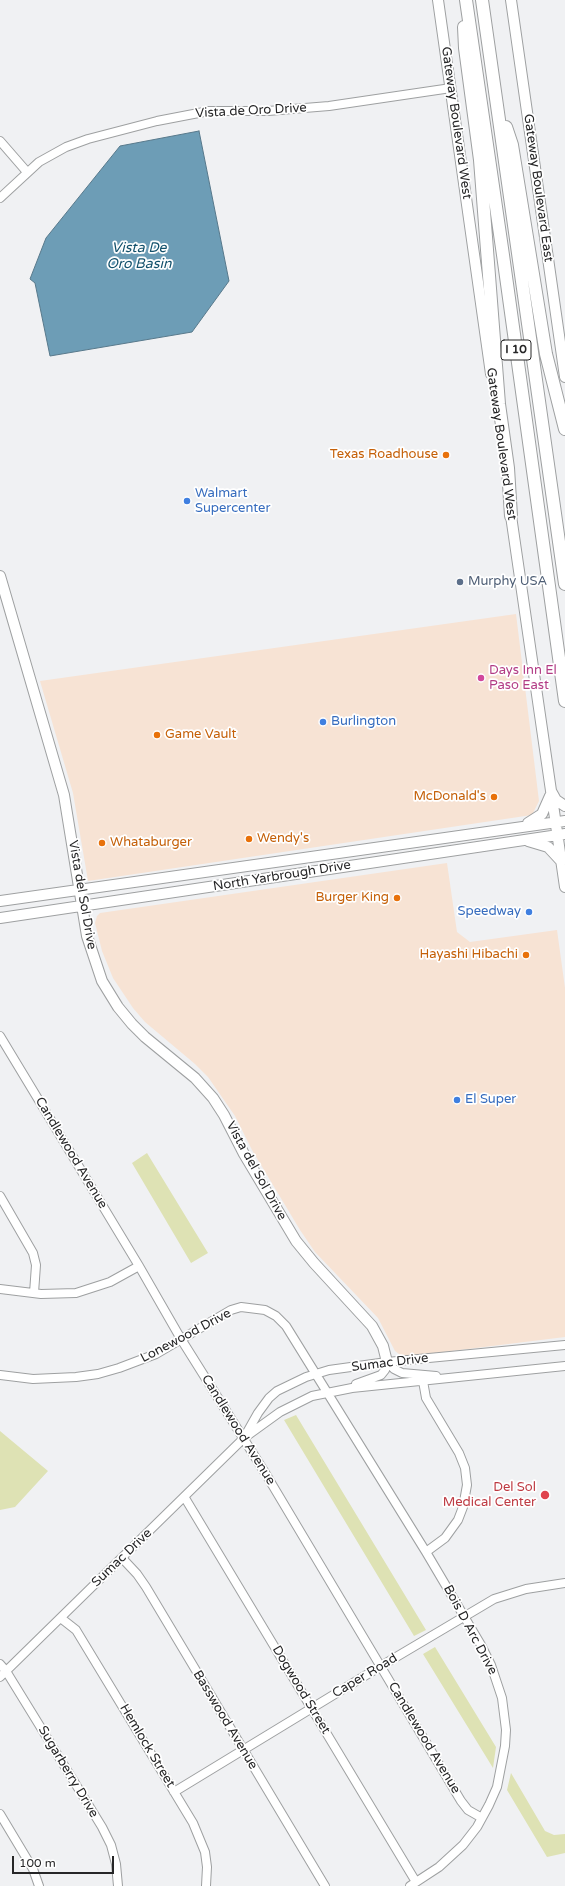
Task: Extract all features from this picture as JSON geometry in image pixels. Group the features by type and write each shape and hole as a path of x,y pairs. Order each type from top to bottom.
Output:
{"highway":[{"path":"464,0 465,48 480,160 499,404 508,468 511,516"},
{"name":"I 10","path":"464,0 499,224 565,701"},
{"name":"I 10","path":"482,0 565,584"},
{"path":"494,86 512,145 546,354 565,429"}],"main road":[{"name":"Gateway Boulevard West","path":"438,0 551,792 560,821 565,887"},
{"name":"Gateway Boulevard East","path":"511,0 564,361 565,377"},
{"name":"Vista del Sol Drive","path":"0,576 64,795 87,936 96,966 109,994 118,1007 145,1037 184,1067 213,1098 296,1242 372,1326 383,1346 388,1362"},
{"path":"551,792 556,800 565,806"},
{"path":"523,826 541,814 546,807 551,792"},
{"name":"North Yarbrough Drive","path":"0,901 560,821"},
{"name":"North Yarbrough Drive","path":"0,918 561,835"},
{"path":"524,840 548,848 563,863"},
{"path":"338,852 341,867"}],"street":[{"name":"Vista de Oro Drive","path":"0,198 27,172 52,154 66,147 88,139 181,116 209,111 268,111 329,106 451,88"},
{"path":"0,141 27,172"},
{"name":"Candlewood Avenue","path":"0,1036 139,1266 181,1339 244,1438 461,1801 468,1810 482,1818"},
{"path":"0,1196 33,1253 36,1275 34,1293"},
{"path":"0,1289 59,1294 95,1288 125,1275 139,1266"},
{"name":"Lonewood Drive","path":"0,1375 32,1379 98,1374 138,1362 231,1310 241,1308 265,1310 276,1316 286,1326 328,1392"},
{"name":"Sumac Drive","path":"244,1438 258,1413 269,1398 286,1386 329,1370 388,1362 565,1345"},
{"path":"342,1390 380,1374 385,1370 388,1362 394,1369 402,1373 463,1377"},
{"name":"Sumac Drive","path":"0,1677 185,1498 244,1438 280,1412 312,1396 328,1392 565,1366"},
{"path":"423,1381 426,1398 465,1468 467,1485 463,1508 458,1520 445,1538 426,1552"},
{"name":"Bois D Arc Drive","path":"328,1392 464,1617 491,1665 502,1698 506,1730 502,1763 497,1786 482,1818 463,1845 452,1856 413,1884"},
{"name":"Dogwood Street","path":"185,1498 311,1708 413,1884"},
{"name":"Basswood Avenue","path":"122,1558 137,1574 146,1587 325,1886"},
{"name":"Caper Road","path":"174,1792 242,1749 494,1599 512,1592 565,1583"},
{"name":"Hemlock Street","path":"62,1618 76,1630 200,1837 207,1867 206,1886"},
{"name":"Sugarberry Drive","path":"0,1664 6,1671 111,1845 116,1864 118,1886"},
{"path":"0,1814 33,1869 38,1886"}],"shaded area":[{"path":"516,614 539,801 532,815 88,881 73,793 40,681"},
{"path":"447,863 457,932 470,942 557,930 565,988 565,1337 403,1357 395,1351 378,1318 315,1252 300,1230 252,1150 235,1116 208,1077 195,1064 145,1022 133,1008 113,978 102,951 95,923 97,916 100,913"}],"green space":[{"path":"147,1153 208,1253 191,1263 132,1163"},
{"path":"296,1415 426,1630 414,1636 284,1420"},
{"path":"0,1431 48,1471 15,1507 0,1510"},
{"path":"435,1647 496,1747 493,1768 423,1654"},
{"path":"511,1773 545,1831 554,1835 565,1834 565,1853 547,1857 507,1790"}],"water":[{"name":"Vista De Oro Basin","path":"199,131 229,281 192,332 50,356 35,283 30,279 46,238 120,146"}],"place":[{"name":"Texas Roadhouse","path":"446,455"},
{"name":"Walmart Supercenter","path":"187,501"},
{"name":"Murphy USA","path":"460,582"},
{"name":"Days Inn El Paso East","path":"481,678"},
{"name":"Burlington","path":"323,722"},
{"name":"Game Vault","path":"157,735"},
{"name":"McDonald's","path":"494,797"},
{"name":"Wendy's","path":"249,839"},
{"name":"Whataburger","path":"102,843"},
{"name":"Burger King","path":"397,898"},
{"name":"Speedway","path":"529,912"},
{"name":"Hayashi Hibachi","path":"526,955"},
{"name":"El Super","path":"457,1100"},
{"name":"Del Sol Medical Center","path":"545,1495"}]}
